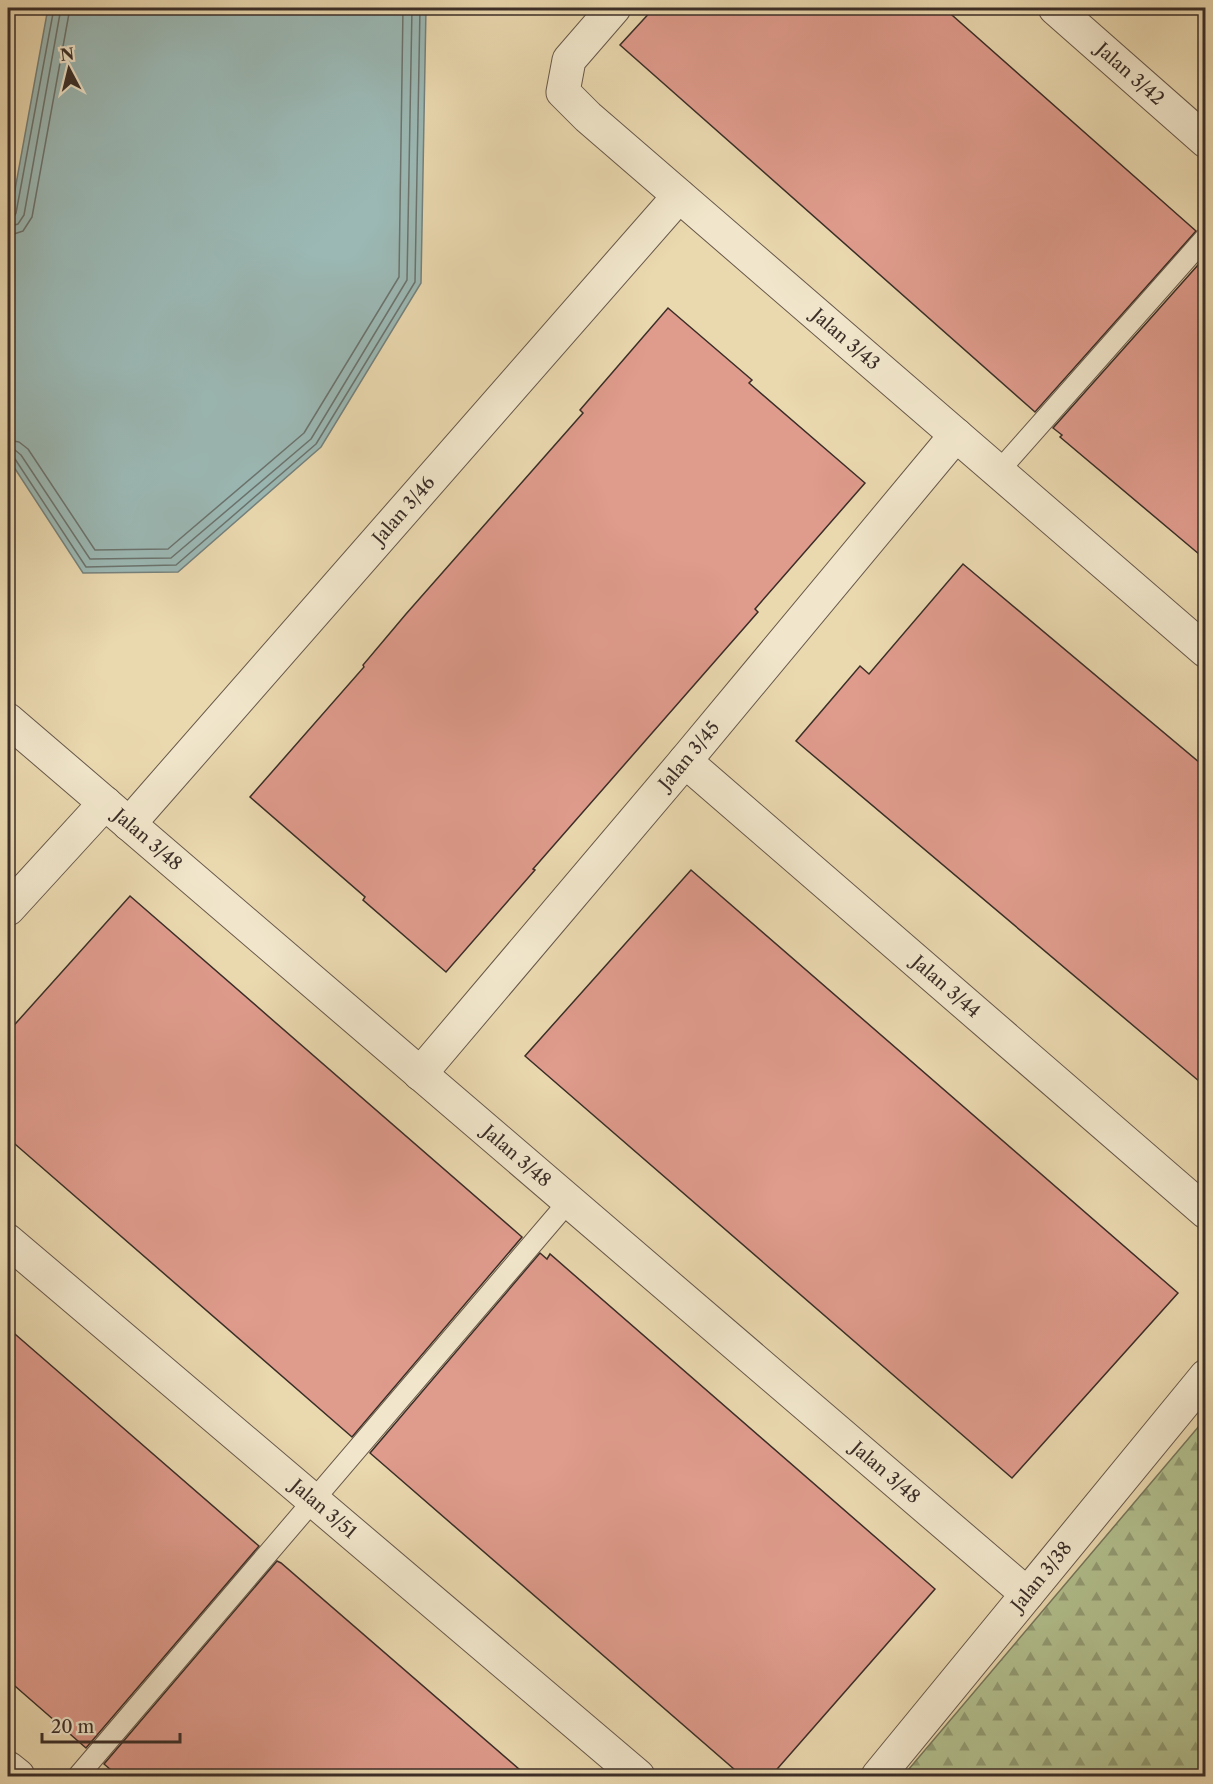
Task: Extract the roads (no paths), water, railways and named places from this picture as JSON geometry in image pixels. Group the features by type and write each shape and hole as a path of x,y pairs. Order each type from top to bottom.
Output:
{"street":[{"name":"Jalan 3/43","path":"615,8 569,60 563,92 588,117 1206,651"},
{"name":"Jalan 3/42","path":"1054,8 1206,141"},
{"name":"Jalan 3/46","path":"8,909 117,813 679,196"},
{"name":"Jalan 3/45","path":"420,1074 686,760 956,435"},
{"name":"Jalan 3/48","path":"8,720 1027,1594"},
{"name":"Jalan 3/44","path":"686,760 1206,1212"},
{"name":"Jalan 3/51","path":"8,1241 638,1776"},
{"name":"Jalan 3/38","path":"878,1776 1206,1376"},
{"path":"8,1768 18,1776"}],"lane":[{"path":"998,472 1206,237"},
{"path":"78,1776 568,1201"}],"water":[{"path":"48,8 426,8 421,283 321,447 178,572 83,573 8,458 8,228"}]}
